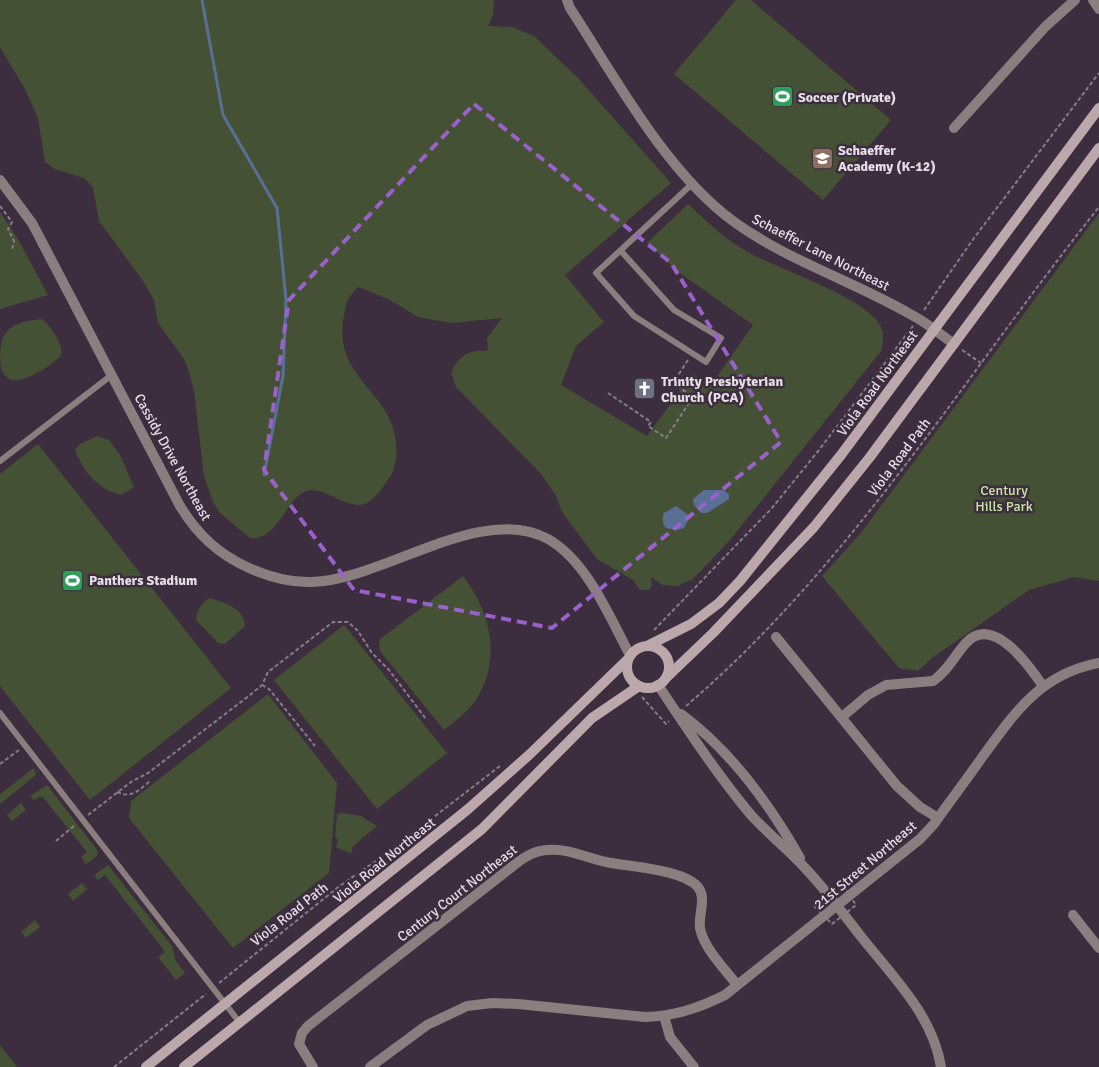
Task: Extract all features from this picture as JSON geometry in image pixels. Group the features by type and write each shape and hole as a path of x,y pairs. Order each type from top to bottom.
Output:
{"main road":[{"name":"Viola Road Northeast","path":"649,645 691,624 719,603 740,581 821,482 1099,108"},
{"path":"662,682 669,667 666,655 657,647 649,645 639,647 628,658 627,673 639,686 651,688 662,682 712,634 814,527 954,344 1099,148"},
{"name":"Viola Road Northeast","path":"146,1067 467,810 529,756 628,658"},
{"path":"184,1067 482,829 592,718 639,686"}],"street":[{"name":"Schaeffer Lane Northeast","path":"567,0 570,8 651,131 706,200 754,235 918,319 954,344"},
{"path":"954,128 1045,27 1075,0"},
{"path":"1092,0 1099,8"},
{"name":"Cassidy Drive Northeast","path":"0,180 32,223 188,518 210,545 258,572 311,582 350,575 477,532 508,528 522,529 548,539 575,560 586,575 628,658"},
{"path":"842,717 868,695 886,685 933,681 966,642 978,635 992,635 1015,650 1043,686"},
{"path":"776,637 901,791 938,818"},
{"name":"21st Street Northeast","path":"664,1016 705,1005 737,985 905,853 927,832 938,818 1012,716 1043,686 1074,670 1099,664"},
{"path":"662,682 694,742 734,795 753,817 805,867 921,1013 931,1032 941,1067"},
{"path":"679,713 707,734 728,757 773,814 805,867"},
{"name":"Century Court Northeast","path":"313,1067 299,1044 302,1033 308,1026 524,857 540,851 555,849 580,853 605,862 672,874 693,883 699,889 702,897 700,920 702,936 737,985"},
{"path":"1073,915 1099,948"},
{"path":"370,1067 432,1021 467,1006 492,1003 645,1017 664,1016 670,1037 694,1067"}],"lane":[{"path":"621,251 674,310 722,338 706,362 634,316 596,273 692,184"},
{"path":"0,461 113,374"},
{"path":"0,713 240,1023"}],"path":[{"path":"653,631 772,508 819,450 918,319 974,238 1099,73"},
{"path":"0,206 12,222 8,229 14,241 12,250"},
{"name":"Viola Road Path","path":"693,700 762,635 852,535 1099,207"},
{"path":"954,344 981,364"},
{"path":"608,393 651,422 648,426 666,438 693,397 673,383 692,354"},
{"path":"56,841 117,792 148,773 262,685 268,672 294,650 333,622 342,620 358,631 372,653 389,670 426,719"},
{"path":"262,685 269,689 315,746"},
{"path":"652,708 666,724"},
{"path":"0,764 19,750"},
{"name":"Viola Road Path","path":"114,1067 341,885 382,857 506,761"},
{"path":"117,792 128,796 132,795 150,781"}],"highlighted area":[{"path":"474,104 671,263 781,442 552,628 354,590 264,470 289,300"}],"green space":[{"path":"0,0 494,0 493,15 488,26 512,27 534,36 578,78 671,183 565,275 604,322 576,346 561,385 647,436 692,374 711,385 753,325 677,271 647,243 688,204 718,231 742,249 838,293 868,312 882,329 881,351 730,540 693,579 677,586 662,585 651,577 652,586 649,590 640,590 633,580 597,559 562,512 556,496 542,475 456,387 451,373 457,362 470,352 488,351 487,338 502,318 452,323 418,317 388,299 358,287 347,302 342,330 344,346 352,366 381,405 393,428 397,448 393,470 374,498 367,503 359,505 347,503 323,492 312,490 303,492 269,532 261,537 250,538 220,513 213,502 204,476 194,391 189,372 184,359 158,323 154,300 143,281 99,221 93,187 84,178 55,169 45,162 38,118 25,89 0,47"},
{"name":"Soccer (Private)","path":"736,0 751,0 891,120 823,200 674,74"},
{"path":"0,212 18,239 48,295 0,309"},
{"name":"Century Hills Park","path":"1099,213 1099,581 1074,577 1029,590 932,658 918,671 899,668 822,576 860,534"},
{"path":"42,319 59,341 61,356 44,369 24,379 15,380 7,377 2,370 0,357 6,333 17,324"},
{"path":"97,436 109,440 120,455 134,487 122,495 99,485 78,458 75,450 80,444"},
{"name":"Panthers Stadium","path":"38,444 231,688 90,800 0,686 0,474"},
{"path":"463,576 480,604 486,619 491,651 485,683 477,698 462,715 444,730 380,651 379,640"},
{"path":"210,598 233,607 244,620 245,626 225,644 218,643 196,620 200,607"},
{"path":"344,625 447,753 377,809 274,680"},
{"path":"268,694 337,783 329,873 233,948 129,818 131,801"},
{"path":"34,768 36,775 0,804 0,794"},
{"path":"47,785 98,851 97,856 86,864 81,857 87,852 42,796 34,800 30,796"},
{"path":"21,803 26,810 12,821 7,815"},
{"path":"344,813 361,816 377,826 353,846 351,854 336,847 338,841 335,836 337,814"},
{"path":"108,865 172,946 176,961 185,973 176,980 158,957 165,952 160,945 105,875 98,880 94,875"},
{"path":"82,883 87,889 73,901 68,894"},
{"path":"35,920 40,927 26,938 21,932"},
{"path":"0,1045 17,1067 0,1067"}],"water":[{"path":"704,490 723,490 729,494 729,499 707,513 701,513 694,505 693,499"},
{"path":"676,506 690,516 684,528 676,530 666,528 663,521 664,513"}],"waterway":[{"path":"202,0 223,115 277,208 286,300 283,376 264,475"}],"place":[{"name":"Soccer (Private)","path":"782,97"},
{"name":"Schaeffer Academy (K-12)","path":"822,158"},
{"name":"Trinity Presbyterian Church (PCA)","path":"645,389"},
{"name":"Panthers Stadium","path":"73,580"}]}
